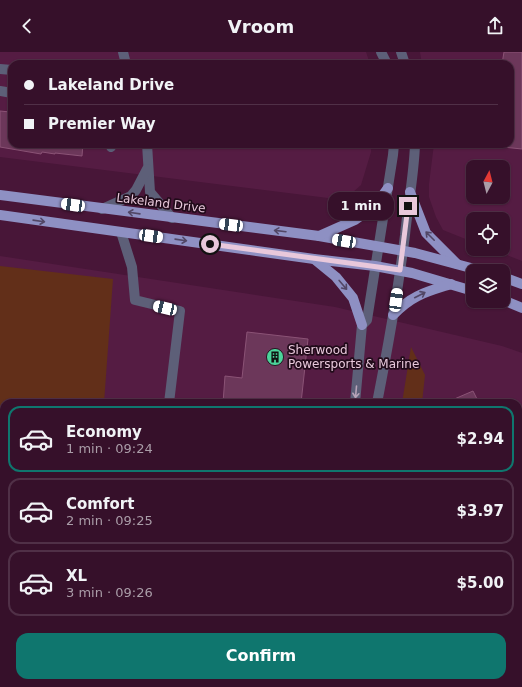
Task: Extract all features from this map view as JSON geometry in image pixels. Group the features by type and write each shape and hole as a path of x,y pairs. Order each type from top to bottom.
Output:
{"main road":[{"path":"319,236 355,220 376,205 388,188"},
{"path":"410,192 426,233 457,264"},
{"name":"Lakeland Drive","path":"0,195 319,236 403,250 466,267"},
{"path":"0,215 314,259 375,266 400,270 466,289"},
{"path":"314,259 336,277 353,298 362,325"},
{"path":"510,280 522,284"},
{"path":"393,316 404,304 422,293 451,284"},
{"path":"510,303 522,308"}],"street":[{"path":"147,148 150,192 172,218"},
{"path":"354,399 362,325 367,320 393,148"},
{"path":"378,399 403,250 414,166 414,148"},
{"path":"102,209 131,196 148,168"},
{"path":"121,232 132,267 135,300 180,311 169,399"}],"shaded area":[{"path":"0,52 366,52 369,60 8,60 8,148 371,148 361,185 344,200 0,157"},
{"path":"420,52 522,52 522,261 510,256 510,212 466,212 466,239 443,230 436,217 429,197 434,148 514,148 514,60 421,60"},
{"path":"0,256 335,307 502,346 522,353 522,399 0,399"},
{"path":"0,266 113,279 104,399 0,399"},
{"path":"411,347 425,375 422,399 403,399"}],"building":[{"path":"504,52 522,52 522,149 512,148 514,148 514,60 503,60"},
{"path":"0,111 8,112 8,148 83,148 82,156 42,152 41,154 0,147"},
{"name":"Sherwood Powersports & Marine","path":"247,332 308,339 301,399 223,399 225,376 242,378"},
{"path":"473,391 477,399 454,399"}],"place":[{"name":"Sherwood Powersports & Marine","path":"275,357"}],"route":[{"path":"210,244 400,270 408,206"}]}
